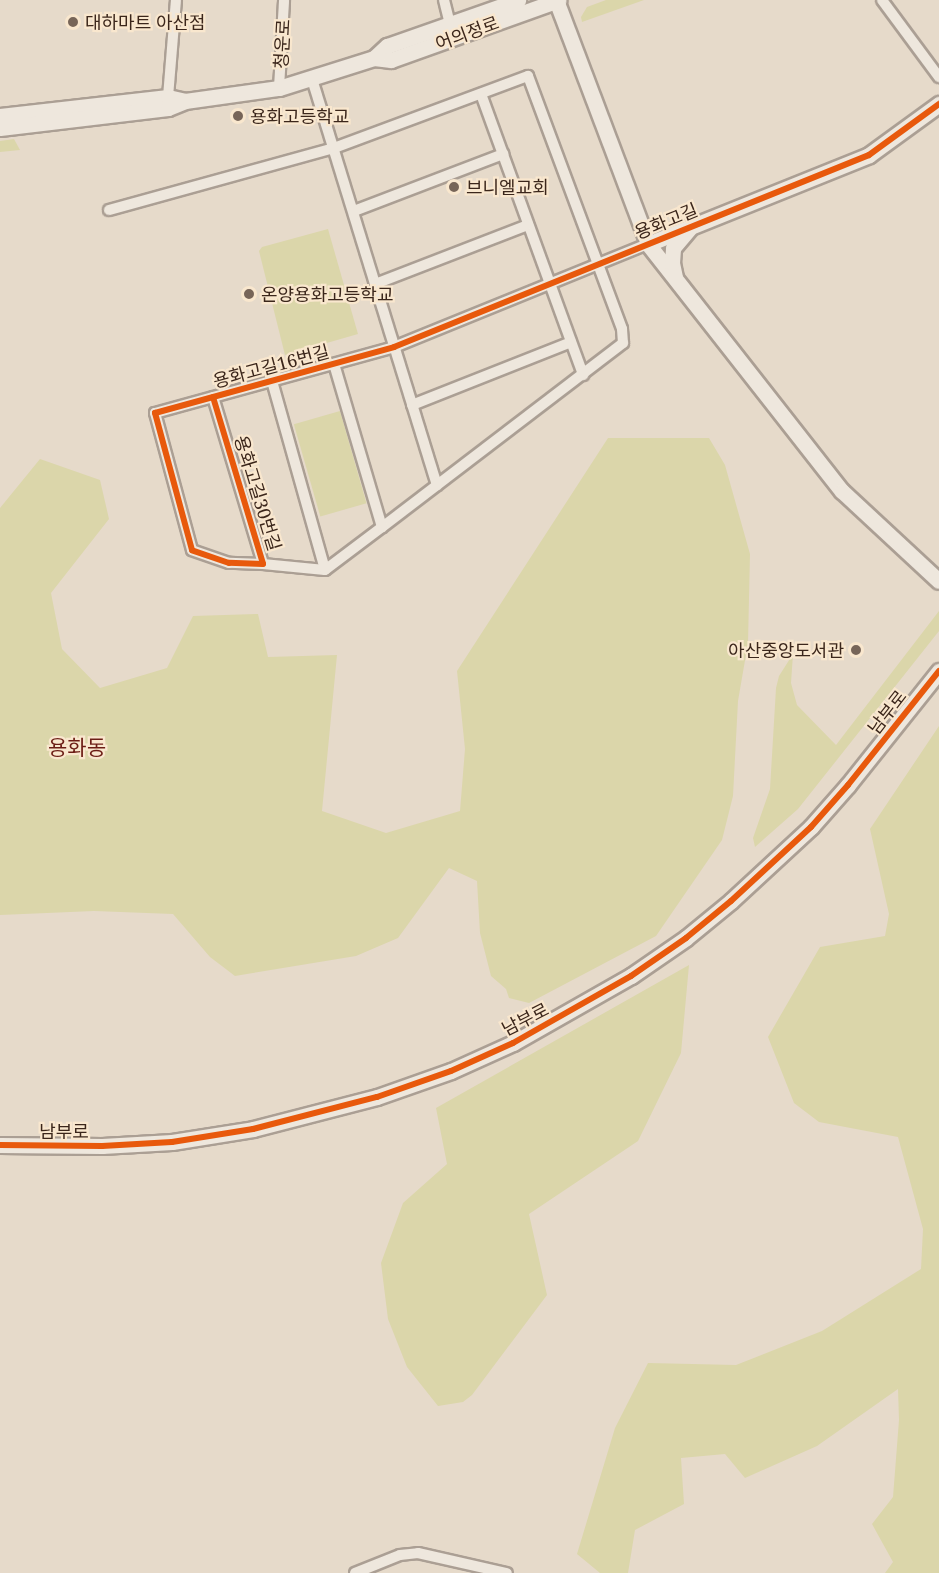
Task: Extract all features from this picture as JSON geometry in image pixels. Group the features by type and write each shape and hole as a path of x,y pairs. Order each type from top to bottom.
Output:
{"street":[{"path":"168,97 176,0"},
{"name":"청운로","path":"279,88 284,0"},
{"path":"444,0 450,24"},
{"name":"어의정로","path":"0,128 168,108 185,101 279,88 312,80 374,58 387,46 518,0"},
{"path":"557,0 648,244 842,491 939,581"},
{"name":"어의정로","path":"374,58 391,60 557,0"},
{"path":"882,0 939,76"},
{"path":"109,210 334,148 528,76 622,329 623,343 325,570 272,381"},
{"path":"312,80 437,485"},
{"path":"481,94 583,375"},
{"name":"어의정로","path":"0,116 168,97 185,101"},
{"name":"용화고길","path":"394,347 869,155 939,104"},
{"path":"354,211 503,154"},
{"path":"375,284 528,225"},
{"path":"676,280 672,263 673,248 690,227"},
{"path":"412,405 571,342"},
{"name":"용화고길16번길","path":"155,413 394,347"},
{"path":"334,364 382,527"},
{"name":"용화고길30번길","path":"213,397 263,564"},
{"name":"용화고길30번길","path":"155,413 192,550 229,563 325,570"},
{"name":"남부로","path":"0,1145 102,1146 172,1142 253,1129 377,1097 451,1071 513,1043 631,976 686,938 731,901 811,826 848,785 939,671"},
{"path":"355,1573 400,1555 418,1552 507,1573"}],"shaded area":[{"path":"606,0 644,0 582,22 581,17 587,7"},
{"path":"14,139 20,150 0,152 0,141"},
{"path":"328,229 358,334 285,355 259,251 262,247"},
{"path":"340,411 366,503 320,517 294,424"},
{"path":"608,438 709,438 725,465 750,554 748,643 738,701 733,796 722,840 656,936 529,1003 509,998 506,989 491,976 480,933 477,881 449,868 398,938 356,956 235,976 210,957 173,914 94,911 0,915 0,508 40,459 100,480 109,519 51,593 62,649 100,688 167,668 193,616 258,614 268,657 337,655 322,811 386,833 460,811 465,749 457,671"},
{"path":"939,611 939,631 798,809 755,847 753,838 770,789 776,688 779,676 793,654 791,683 797,705 836,745"},
{"path":"939,726 939,1573 885,1573 893,1562 872,1524 893,1497 899,1420 898,1389 817,1446 745,1478 725,1454 681,1458 684,1504 635,1530 628,1573 600,1573 577,1554 615,1428 648,1363 736,1365 822,1331 921,1269 923,1229 898,1137 819,1122 794,1103 768,1037 820,947 885,936 889,914 870,829"},
{"path":"689,965 681,1053 638,1141 529,1214 547,1295 472,1395 463,1402 438,1406 407,1367 388,1319 381,1263 403,1203 447,1164 436,1108"}],"cycle path":[{"path":"213,397 263,564 229,563 192,550 155,413 394,347 869,155 939,104"},
{"path":"0,1145 102,1146 172,1142 253,1129 377,1097 451,1071 513,1043 631,976 686,938 731,901 811,827 848,785 939,671"}],"place":[{"name":"대하마트 아산점","path":"73,22"},
{"name":"용화고등학교","path":"238,116"},
{"name":"브니엘교회","path":"454,187"},
{"name":"온양용화고등학교","path":"249,294"},
{"name":"아산중앙도서관","path":"856,650"}],"district":[{"name":"용화동","path":"77,747"}]}
